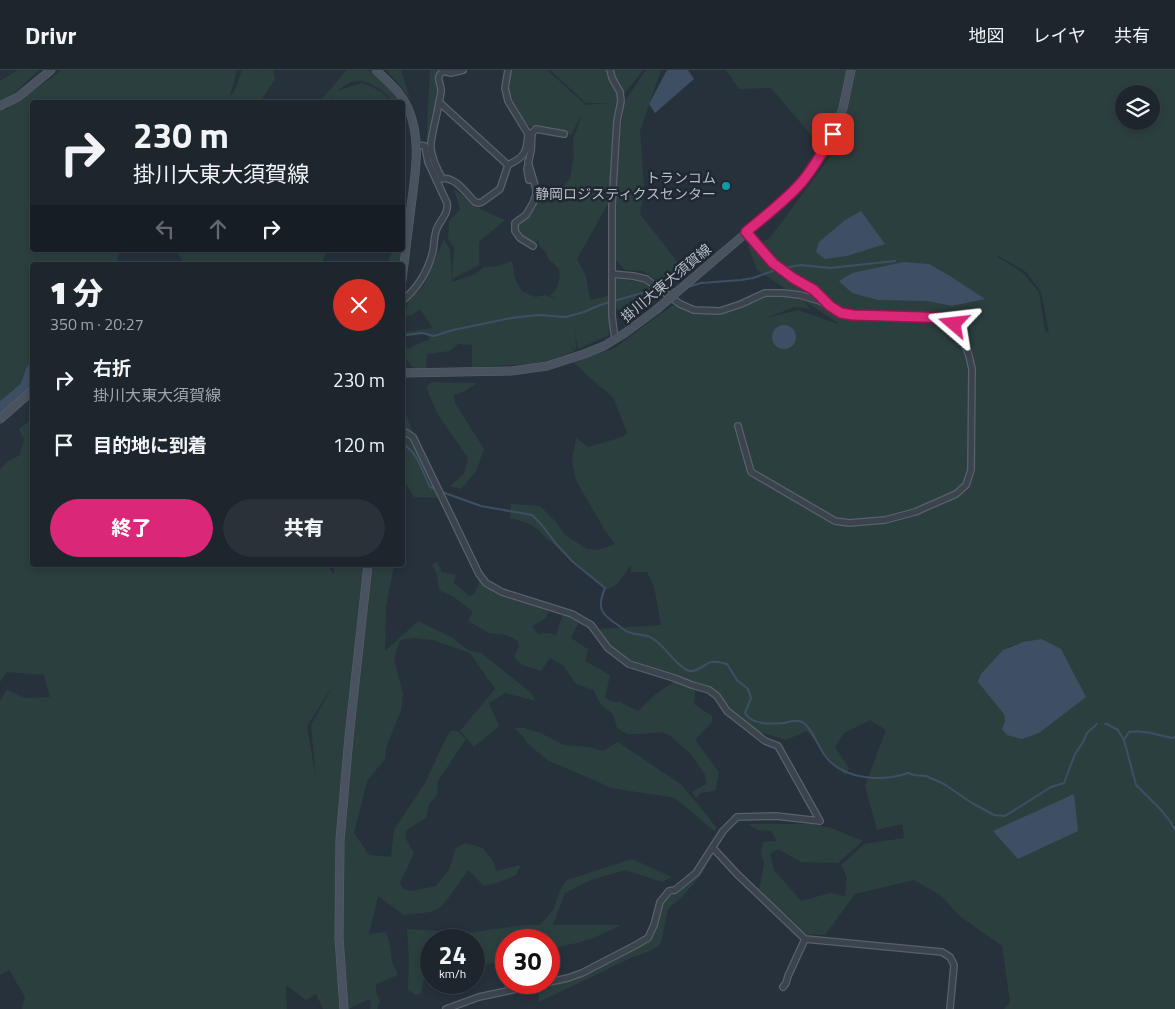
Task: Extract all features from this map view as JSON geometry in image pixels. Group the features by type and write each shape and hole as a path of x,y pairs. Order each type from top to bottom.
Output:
{"street":[{"path":"0,106 18,97 52,70"},
{"path":"376,70 396,89 403,100"},
{"path":"405,298 423,278 433,251 436,232 448,208 430,141 441,88 438,80 444,71 451,73 463,70"},
{"path":"508,70 506,88 508,102 529,136 531,146 527,169 528,180"},
{"path":"610,70 620,92 621,101 617,121 612,206 612,316 615,339"},
{"name":"掛川大東大須賀線","path":"405,373 502,371 547,366 584,354 625,333 656,310 778,206 801,183 833,134 843,108 851,70"},
{"path":"439,102 508,165"},
{"path":"404,262 417,145 408,108 405,103"},
{"path":"440,180 448,178 453,180 475,202 482,202 500,189 508,165 522,158 527,148 529,136 536,129 564,134"},
{"path":"417,145 425,146 428,162 440,180"},
{"path":"528,162 536,195 526,215 515,223 515,232 520,238 533,246"},
{"path":"746,232 773,263 793,278 814,290 830,306"},
{"path":"612,274 646,279 680,304 694,310 720,311 765,293 783,292 820,301 841,313 853,315 940,318 954,324 961,333 972,369 972,470 966,485 956,494 915,512 885,520 849,523 835,521 751,472 738,426"},
{"path":"0,418 30,392"},
{"path":"405,432 414,438 479,574 486,583 502,592 572,614 591,625 608,648 629,664 709,690 717,696 727,711 765,741 778,746 820,821 776,816 738,818 723,831 696,873 675,890 669,891 660,902 654,925 648,938 636,946 568,978 479,997 446,1009"},
{"path":"344,1009 339,938 340,840 348,737 368,567"},
{"path":"713,848 737,874 805,939 942,952 950,957 954,965 950,1009"},
{"path":"783,987 805,939"}],"shaded area":[{"path":"18,70 39,70 12,95 4,111 61,70 237,70 230,96 235,90 242,70 261,70 259,73 262,70 273,70 275,79 261,100 30,100 30,252 120,252 117,262 30,262 30,371 26,383 14,389 0,402 0,81"},
{"path":"347,70 368,70 389,87 397,100 391,100 385,93 369,83 357,81 349,83 337,91 361,83 383,93 389,100 331,100 336,92 330,100 321,100"},
{"path":"386,70 401,70 410,99 395,79"},
{"path":"430,70 441,70 441,89 430,141 441,175 436,179 426,151"},
{"path":"510,70 547,70 586,105 609,103 586,103 550,70 643,70 618,102 613,195 577,259 586,276 590,300 608,296 609,335 578,349 575,331 576,350 569,344 575,351 547,361 472,367 472,345 458,344 450,351 427,354 426,369 412,367 405,358 405,344 407,349 430,339 426,333 405,336 405,332 433,328 420,309 412,315 405,316 408,301 423,287 444,239 450,249 452,282 475,274 484,267 499,266 512,261 515,279 522,291 535,297 546,295 558,300 550,295 558,284 559,269 549,260 545,251 539,246 538,240 534,244 520,238 515,224 528,213 534,201 542,197 552,197 570,179 574,155 573,139 583,112 571,135 545,127 530,127 521,119 508,91"},
{"path":"646,70 661,70 640,131 644,186 640,214 686,273 668,289 643,271 625,270 615,259 615,212 623,104"},
{"path":"726,70 1175,70 1175,1009 1004,1009 1010,1002 1002,946 961,917 940,895 914,880 855,894 825,935 806,934 788,916 755,890 760,887 764,863 761,853 763,842 777,841 771,831 758,830 748,824 810,824 831,828 863,841 838,863 801,862 778,849 770,854 774,870 801,901 830,893 845,896 847,877 841,865 864,844 904,838 902,824 877,830 865,786 886,730 870,720 844,733 835,747 849,768 846,776 831,762 807,731 786,740 756,731 735,717 723,699 713,690 645,668 605,645 600,629 661,625 654,586 647,572 631,572 631,565 616,585 607,590 536,528 510,518 511,504 540,506 556,522 565,535 587,549 599,550 615,544 604,529 576,480 572,460 576,438 588,447 619,438 627,432 613,397 573,362 615,348 673,305 694,310 720,311 770,293 792,293 757,270 748,246 769,239 830,157 771,88 739,89","holes":["995,255 1026,272 1041,292 1049,333 1045,331 1039,292 1023,273","803,300 838,323 838,324 798,310 766,318 794,307 810,309","1044,639 1086,697 1005,721 1007,649 1010,646"]},
{"path":"454,189 478,208 505,220 479,242 479,265 452,279 454,247 448,239 449,221 460,210"},
{"path":"178,252 326,252 322,262 183,262"},
{"path":"391,252 401,252 399,262 388,262"},
{"path":"616,278 644,283 660,294 623,323 620,319 619,311 614,304"},
{"path":"432,382 477,383 463,392 454,395 455,403 484,449 476,471 461,489 450,486 464,474 468,458 438,415 426,387"},
{"path":"405,412 440,498 414,497 405,484"},
{"path":"30,421 30,567 329,567 334,575 334,567 394,567 386,607 385,651 418,621 453,638 468,650 481,653 530,692 536,701 505,693 489,703 499,726 474,747 460,731 495,689 470,653 433,640 415,638 400,640 394,659 403,694 401,710 386,748 385,759 367,781 354,833 369,855 391,857 394,830 425,783 446,738 451,731 457,731 466,739 438,781 437,795 429,805 426,818 406,831 406,839 414,853 400,883 403,889 411,891 436,886 449,870 456,848 466,843 483,848 493,861 496,871 521,865 516,875 484,886 468,870 440,908 429,912 404,915 378,896 369,934 386,932 390,944 392,962 398,975 376,984 376,992 380,1001 377,1009 370,1009 371,1003 369,999 349,1009 323,1009 316,994 306,1000 286,985 287,1009 22,1009 25,997 9,970 0,975 0,701 7,690 25,698 50,697 44,675 7,672 0,682 0,469 7,462 20,455 24,439 19,429","holes":["334,684 311,725 316,778 307,726"]},
{"path":"437,562 442,572 456,575 454,583 469,596 474,594 480,580 501,593 549,611 545,619 532,626 538,634 548,633 556,635 563,614 579,621 571,638 588,649 585,661 610,675 605,698 614,702 620,702 638,711 656,694 676,680 696,687 694,704 712,716 712,722 695,740 719,772 715,791 700,793 696,798 692,792 706,784 705,775 690,753 669,735 661,732 627,734 617,728 613,714 601,705 593,690 576,684 564,666 550,658 541,671 522,665 514,657 519,646 518,641 507,635 489,633 468,621 473,612 454,597 439,590 437,575 432,564"},
{"path":"514,728 524,728 541,733 564,745 589,747 603,751 618,742 682,785 717,828 714,831 675,798 612,788 549,761 527,743"},
{"path":"711,854 704,871 682,897 668,909 661,942 658,946 560,992 560,983 572,980 592,971 650,942 662,903 693,878"},
{"path":"632,859 672,877 662,882 625,870 591,880 565,893 553,925 621,925 584,941 560,947 560,929 496,929 540,925 553,910 561,888 567,880"},
{"path":"407,929 420,930 420,993 416,995 408,990 409,958"},
{"path":"495,929 495,962 485,966 485,930"},
{"path":"538,994 556,994 539,1002"}],"water":[{"path":"667,70 688,70 694,79 655,113 649,104"},
{"path":"861,211 885,244 847,256 825,259 816,252 819,242 845,220"},
{"path":"904,262 929,264 985,299 952,306 928,301 878,300 852,293 839,281 852,273"},
{"path":"784,325 793,328 796,337 793,346 784,349 775,346 772,337 775,328"},
{"path":"1042,639 1061,649 1086,697 1039,733 1022,739 1007,735 1002,729 1005,721 1004,714 978,682 981,674 1003,650 1023,642"},
{"path":"1074,794 1078,831 1018,859 993,831"}],"waterway":[{"path":"783,268 801,265 830,268 895,261"},
{"path":"688,287 701,283 753,278 778,269"},
{"path":"405,335 422,333 434,336 453,330 511,318 538,315 566,317 656,289"},
{"path":"663,290 676,289"},
{"path":"0,409 26,387 30,376"},
{"path":"405,446 416,457 430,487 435,489"},
{"path":"442,492 481,506 532,515 573,562 605,588 601,605 607,617 627,632 653,638 677,662 690,671 711,662 727,664 737,680 748,689 751,698 745,713 748,717 762,723 795,721 803,723 811,731 826,757 834,765 853,775 887,778 908,773 926,776 944,784 994,815 1005,816 1051,787 1064,783 1075,754 1087,733 1097,724"},
{"path":"1105,724 1118,730 1124,740 1136,785 1162,811 1175,830"},
{"path":"1124,740 1129,732 1175,737"}],"place":[{"name":"トランコム 静岡ロジスティクスセンター","path":"726,186"}],"route":[{"path":"833,134 801,183 778,206 746,232 773,263 793,278 814,290 830,306 841,313 940,318 954,324"}]}
